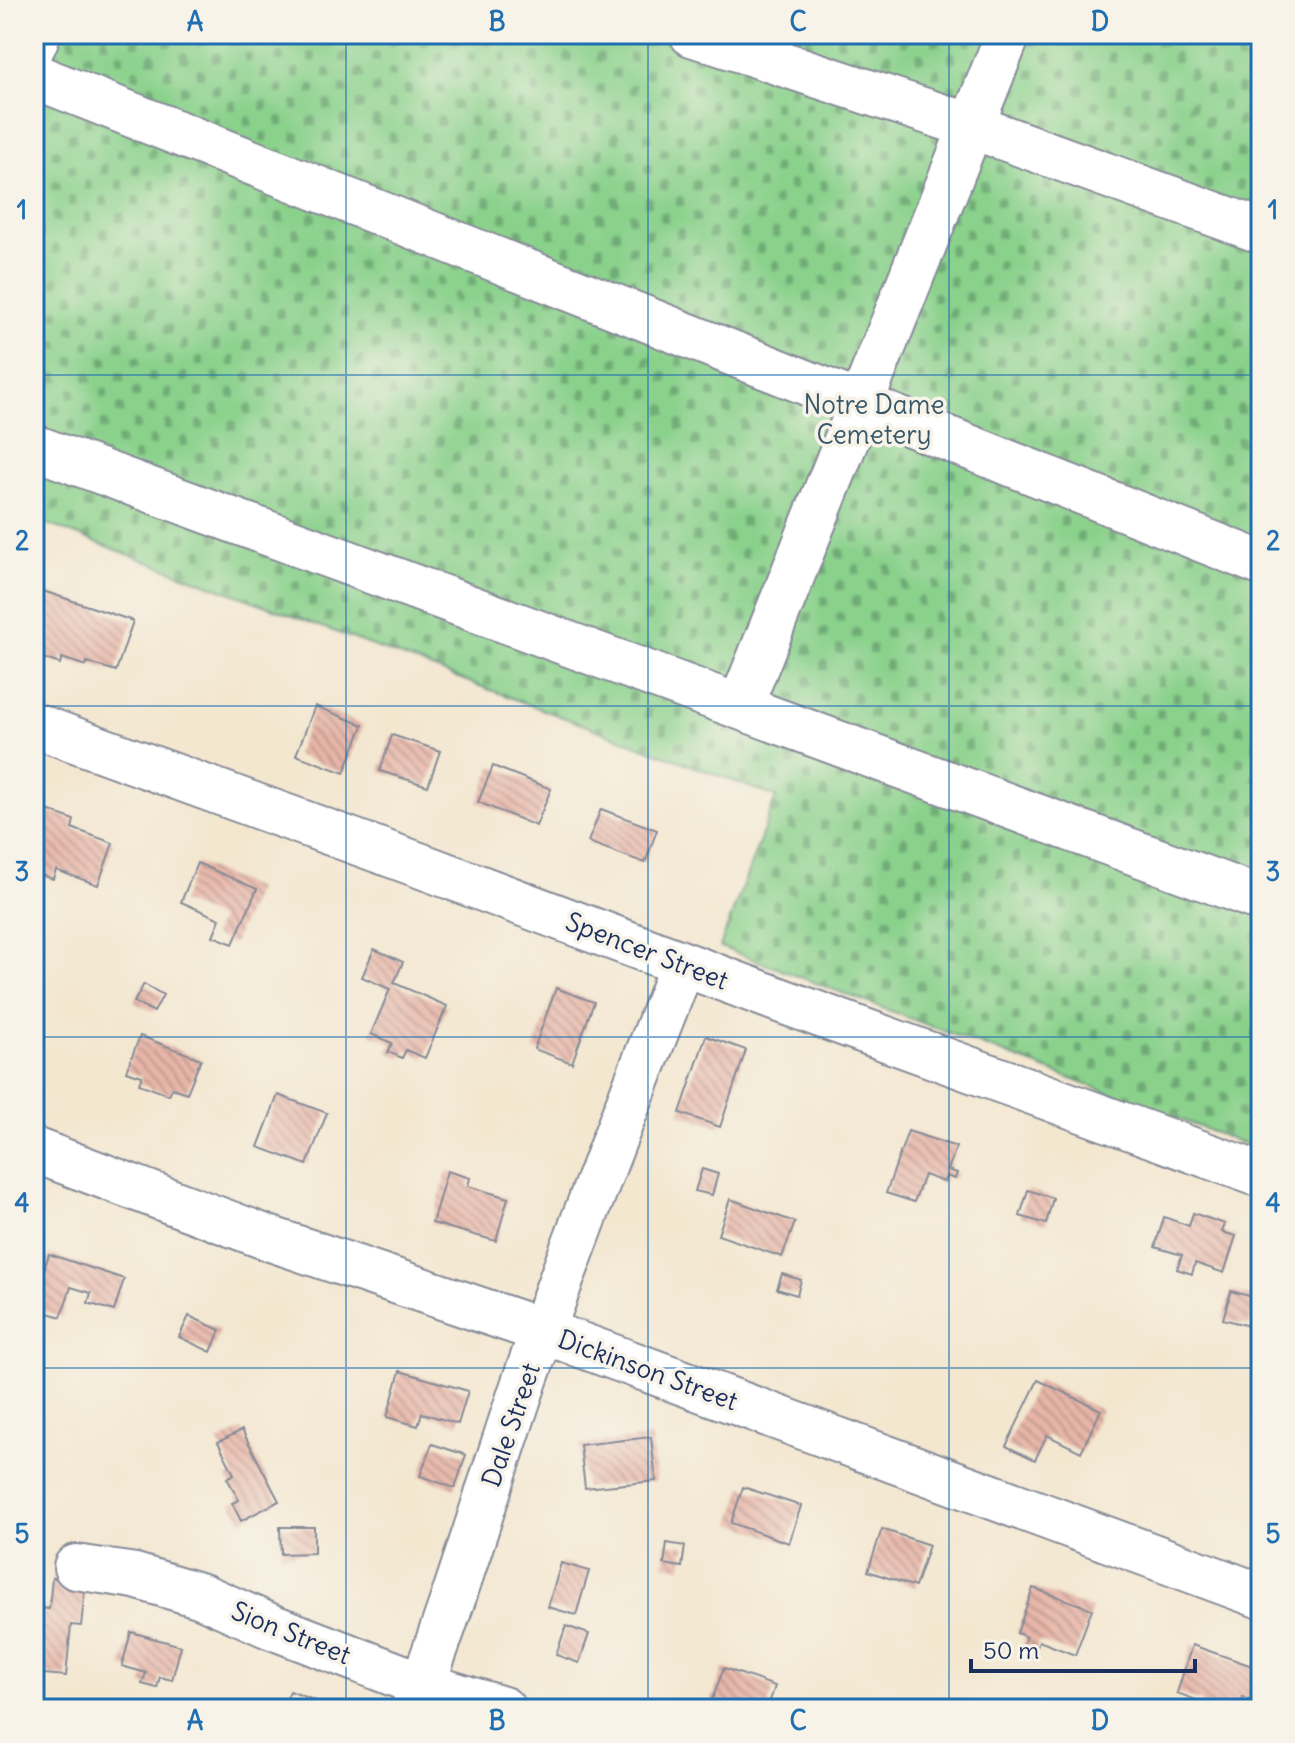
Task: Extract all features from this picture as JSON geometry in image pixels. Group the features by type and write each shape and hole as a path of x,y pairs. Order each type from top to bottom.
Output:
{"street":[{"path":"34,44 38,34"},
{"path":"692,34 971,126 1261,231"},
{"path":"740,707 1008,34"},
{"path":"34,76 1261,563"},
{"path":"34,447 1261,899"},
{"name":"Spencer Street","path":"34,725 1261,1175"},
{"name":"Dale Street","path":"418,1697 543,1331 601,1171 683,964"},
{"name":"Dickinson Street","path":"34,1150 268,1238 543,1331 1261,1596"},
{"name":"Sion Street","path":"76,1567 135,1576 202,1596 418,1697 503,1709"}],"green space":[{"name":"Notre Dame Cemetery","path":"34,34 1261,34 1261,1150 720,947 776,797 34,519"}],"building":[{"path":"34,588 133,621 116,671 62,658 60,664 34,655"},
{"path":"315,706 363,725 344,773 296,755"},
{"path":"392,735 440,751 428,786 380,771"},
{"path":"493,766 551,789 536,826 478,802"},
{"path":"42,808 74,820 72,828 113,843 98,885 56,870 53,879 34,873 34,830"},
{"path":"601,809 657,830 645,863 588,842"},
{"path":"197,863 257,889 233,944 213,936 220,919 181,902"},
{"path":"374,949 403,962 394,983 447,1006 425,1058 406,1050 402,1058 388,1052 392,1043 371,1034 390,989 362,977"},
{"path":"144,984 163,995 154,1012 134,1002"},
{"path":"556,988 594,1002 572,1063 534,1049"},
{"path":"140,1036 201,1059 187,1093 172,1088 169,1095 139,1084 142,1076 126,1071"},
{"path":"706,1036 746,1050 720,1127 680,1113"},
{"path":"278,1095 327,1113 307,1165 258,1147"},
{"path":"908,1131 956,1147 948,1170 957,1173 955,1179 946,1176 944,1182 924,1175 914,1202 886,1193"},
{"path":"702,1169 718,1174 712,1195 695,1191"},
{"path":"447,1171 470,1178 468,1186 508,1198 496,1241 432,1223"},
{"path":"1028,1190 1053,1198 1046,1224 1020,1216"},
{"path":"730,1199 795,1222 782,1257 718,1235"},
{"path":"1193,1213 1225,1224 1222,1232 1236,1236 1224,1273 1195,1263 1192,1274 1177,1269 1182,1255 1155,1247 1164,1217 1189,1226"},
{"path":"49,1254 124,1279 114,1311 88,1303 91,1293 71,1287 61,1317 34,1308"},
{"path":"782,1274 801,1280 797,1295 777,1289"},
{"path":"1231,1291 1256,1298 1249,1326 1223,1319"},
{"path":"189,1316 220,1330 211,1352 179,1337"},
{"path":"400,1371 468,1391 458,1424 422,1413 418,1426 387,1417"},
{"path":"1038,1380 1101,1410 1081,1452 1047,1435 1035,1460 1006,1446"},
{"path":"242,1430 279,1501 241,1521 232,1503 239,1500 227,1478 234,1474 218,1442"},
{"path":"651,1437 656,1481 585,1488 580,1445"},
{"path":"432,1444 466,1455 455,1488 420,1476"},
{"path":"743,1487 801,1506 789,1543 731,1523"},
{"path":"280,1527 314,1527 314,1553 281,1554"},
{"path":"882,1529 929,1545 915,1587 868,1571"},
{"path":"667,1543 685,1546 682,1567 664,1564"},
{"path":"561,1563 589,1571 576,1615 548,1607"},
{"path":"52,1578 86,1581 81,1626 71,1625 66,1676 34,1673 34,1607 49,1609"},
{"path":"1033,1588 1092,1609 1075,1655 1039,1641 1033,1657 1020,1652 1026,1637 1017,1633"},
{"path":"566,1626 589,1634 579,1663 556,1655"},
{"path":"131,1632 181,1646 172,1680 160,1677 157,1688 142,1684 146,1673 122,1666"},
{"path":"1192,1645 1261,1669 1251,1700 1243,1697 1239,1709 1200,1709 1202,1702 1177,1693"},
{"path":"724,1668 775,1686 767,1709 732,1709 711,1702"},
{"path":"290,1691 329,1706 327,1709 269,1709 272,1700 284,1705"}]}
